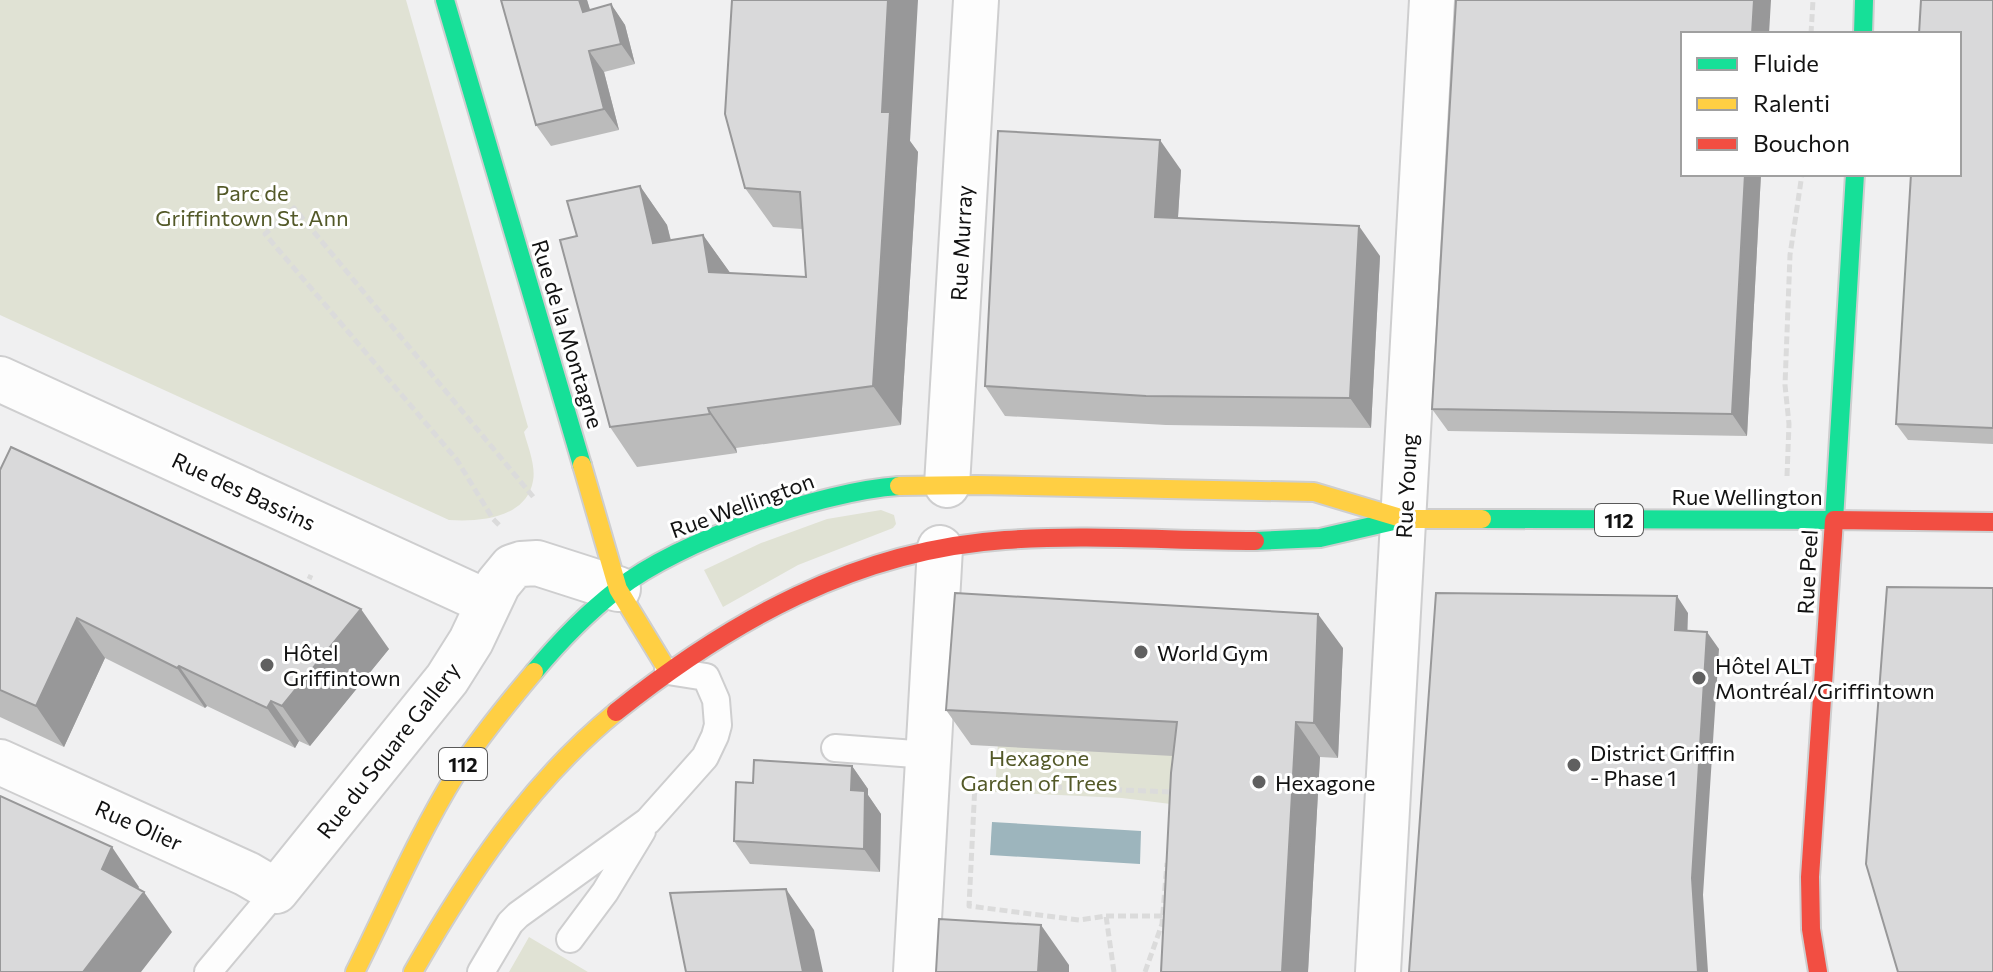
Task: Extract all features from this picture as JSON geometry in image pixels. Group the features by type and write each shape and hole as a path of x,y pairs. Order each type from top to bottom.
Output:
{"main road":[{"name":"Rue de la Montagne","path":"445,0 618,589 668,671"},
{"path":"1863,32 1864,0"},
{"name":"Rue Peel","path":"1818,972 1811,929 1810,877 1855,176"},
{"name":"Rue Wellington","path":"355,972 435,810 480,738 556,646 618,589 667,559 797,506 872,489 947,485 1314,492 1404,519"},
{"name":"Rue Wellington","path":"413,972 463,888 527,802 605,723 668,671 752,616 858,569 940,548 1035,538 1312,539 1404,519 1993,522"}],"street":[{"name":"Rue Murray","path":"947,485 976,0"},
{"name":"Rue Young","path":"1378,972 1432,0"},
{"name":"Rue des Bassins","path":"0,379 489,603"},
{"path":"916,972 940,548"},
{"name":"Rue du Square Gallery","path":"276,891 447,679 471,641 504,573 512,567 530,562 618,589"},
{"name":"Rue Olier","path":"0,762 247,874 276,891"}],"lane":[{"path":"570,939 605,892 648,821 705,757 715,736 718,725 716,700 706,677 668,671"},
{"path":"835,748 928,755"},
{"path":"481,972 518,915 648,821"},
{"name":"Rue du Square Gallery","path":"208,972 276,891"}],"path":[{"path":"1811,32 1813,0"},
{"path":"1789,428 1785,385 1790,255 1802,176"},
{"path":"500,525 493,519 457,460 265,234 294,208 535,499"},
{"path":"302,595 311,575"},
{"path":"1163,916 1106,916 1079,920 969,906 975,784 1172,792 1171,808"},
{"path":"1145,972 1163,916 1167,854"},
{"path":"1106,916 1114,972"}],"green space":[{"name":"Parc de Griffintown St. Ann","path":"0,0 406,0 528,427 524,432 534,475 529,494 521,503 499,516 449,520 0,315"},
{"path":"881,510 894,515 896,524 893,528 798,565 723,607 704,570 761,543 827,519"},
{"name":"Hexagone Garden of Trees","path":"998,742 1202,757 1195,807 1122,798 995,792"},
{"path":"529,937 588,972 509,972"}],"water":[{"path":"992,822 1141,831 1140,864 990,855"}],"building":[{"path":"501,0 579,0 583,12 611,4 621,44 589,51 604,109 536,125"},
{"path":"732,0 888,0 882,112 890,112 873,386 708,408 710,414 610,427 560,240 577,236 567,201 640,186 653,243 703,235 709,272 806,277 800,192 745,188 725,114"},
{"path":"1456,0 1754,0 1752,32 1681,32 1681,176 1745,176 1732,414 1432,409"},
{"path":"1921,0 1993,0 1993,428 1896,424 1911,176 1961,176 1961,32 1919,32"},
{"path":"998,131 1160,140 1155,217 1359,226 1350,398 1146,396 985,386"},
{"path":"11,447 361,609 282,706 271,701 267,708 77,618 36,706 0,690 0,470"},
{"path":"1887,587 1993,588 1993,972 1898,972 1866,864"},
{"name":"Hexagone","path":"955,593 1318,614 1314,723 1296,722 1282,972 1161,972 1171,773 1177,722 946,710"},
{"name":"District Griffin - Phase 1","path":"1436,593 1677,596 1675,630 1707,632 1692,878 1698,972 1409,972"},
{"path":"754,760 852,766 851,790 865,791 864,849 734,841 736,782 753,783"},
{"path":"0,796 112,847 102,869 144,892 83,972 0,972"},
{"path":"786,889 803,972 686,972 670,893"},
{"path":"939,919 1041,925 1038,972 936,972"}],"traffic: fast":[{"path":"445,0 582,465"},
{"path":"1863,32 1864,0"},
{"path":"1482,519 1834,520 1855,176"},
{"path":"534,672 574,628 607,598 644,571 676,553 792,508 831,497 899,486"},
{"path":"1255,541 1320,538 1398,520"}],"traffic: slow":[{"path":"582,465 618,589 668,671"},
{"path":"899,486 1314,492 1404,519 1482,519"},
{"path":"355,972 416,847 456,774 534,672"},
{"path":"413,972 478,866 502,833 555,769 616,712"}],"traffic: jam":[{"path":"1818,972 1811,929 1810,877 1834,520 1993,522"},
{"path":"616,712 704,648 750,620 846,575 897,558 950,547 1036,538 1255,541"}],"place":[{"name":"World Gym","path":"1141,652"},
{"name":"Hôtel Griffintown","path":"267,665"},
{"name":"Hôtel ALT Montréal/Griffintown","path":"1699,678"},
{"name":"District Griffin - Phase 1","path":"1574,765"},
{"name":"Hexagone","path":"1259,782"}]}
